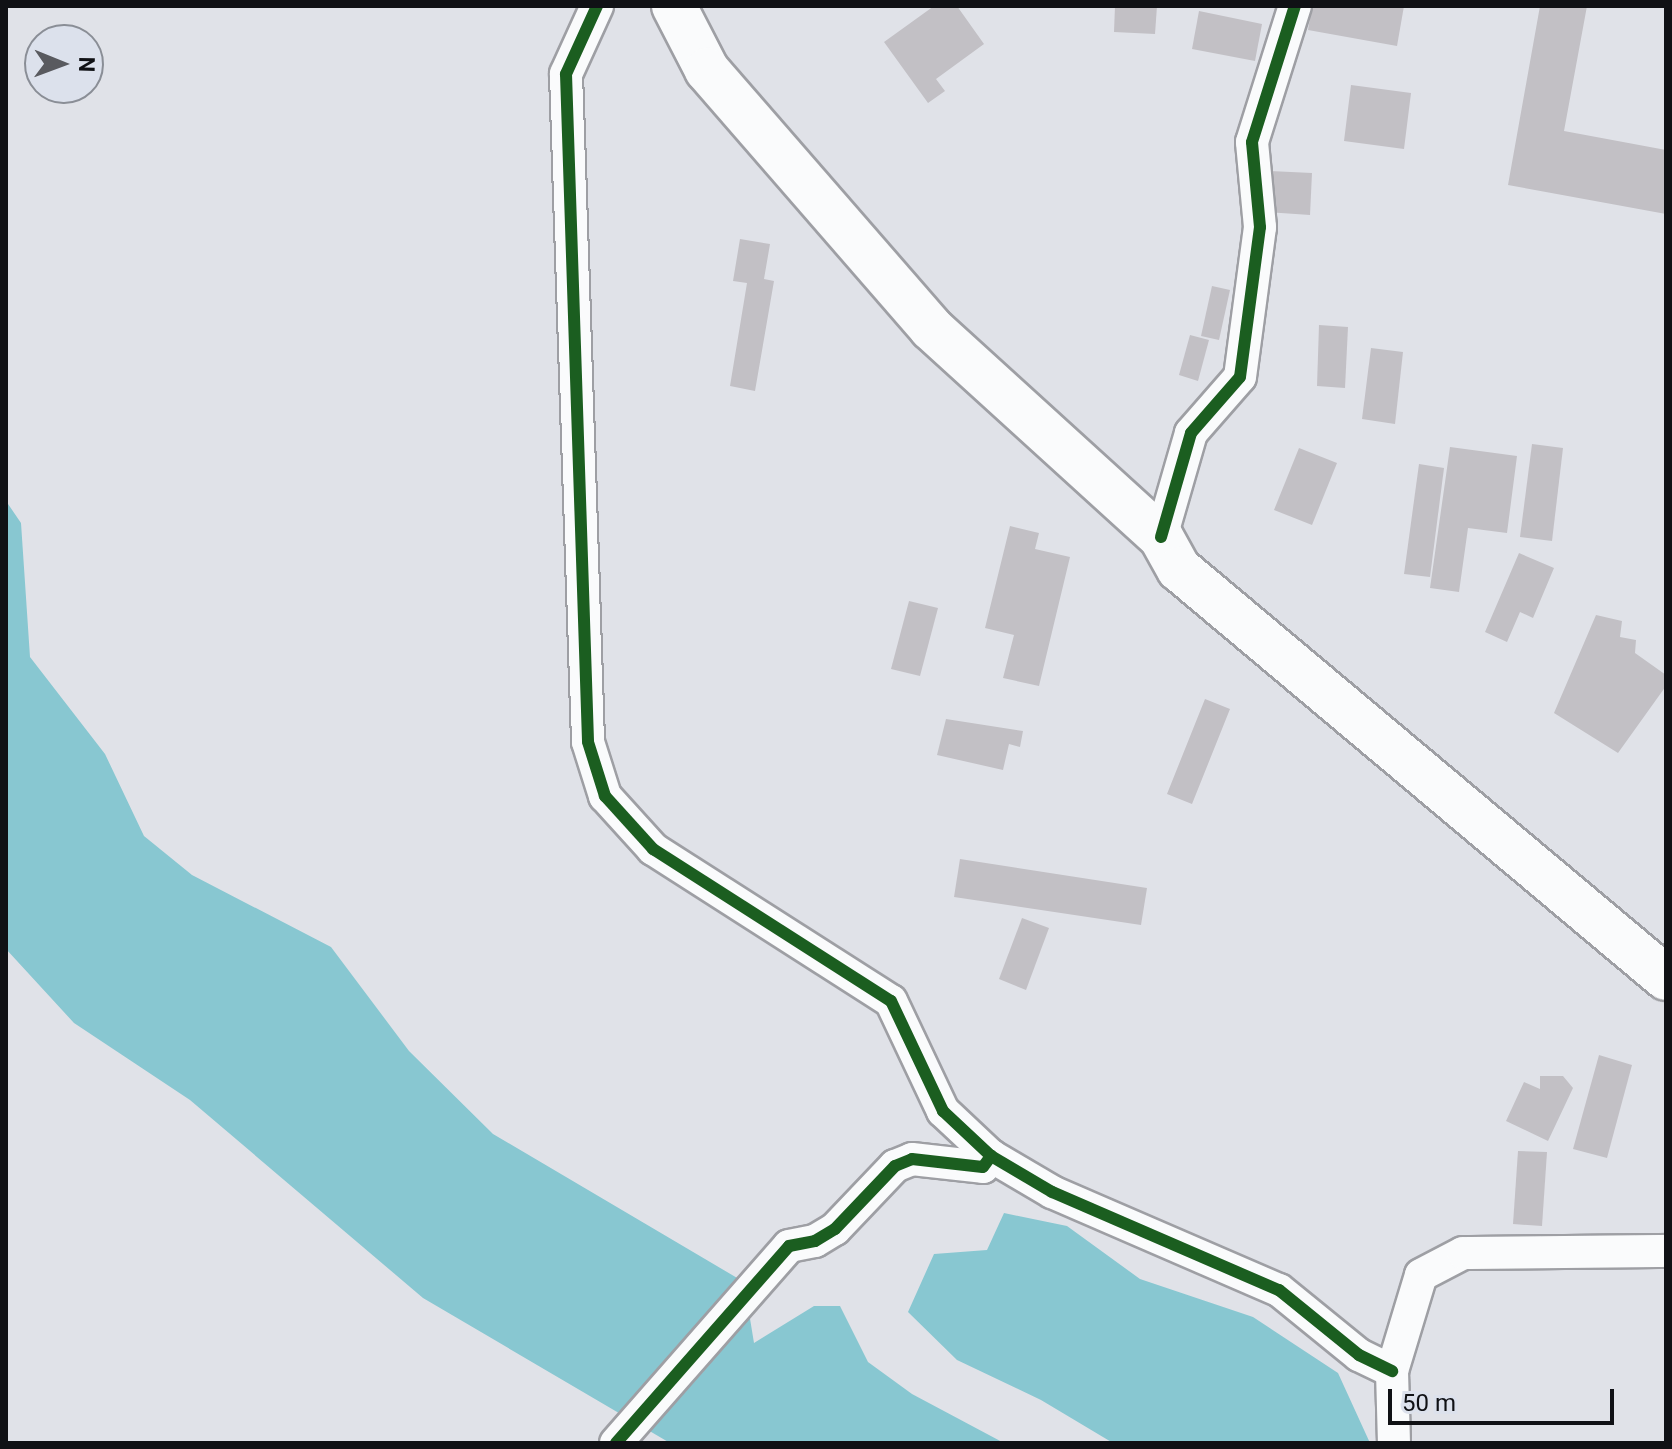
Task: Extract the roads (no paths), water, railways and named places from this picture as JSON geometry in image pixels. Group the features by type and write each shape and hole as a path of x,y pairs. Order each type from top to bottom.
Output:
{"highway":[{"path":"674,6 707,70 931,328 1161,537 1179,569 1666,978"}],"street":[{"path":"597,6 566,74 588,742 605,796 653,849 891,1001 943,1111 991,1156 1052,1192 1279,1290 1359,1355 1392,1371"},
{"path":"1161,537 1191,433 1240,377 1260,227 1252,142 1295,6"},
{"path":"616,1443 789,1246 815,1241 835,1229 895,1166 912,1159 983,1167 991,1156"},
{"path":"1394,1443 1392,1371 1421,1275 1463,1253 1666,1251"}],"water":[{"path":"6,501 21,523 30,657 105,754 144,836 192,875 331,947 409,1051 493,1134 744,1282 754,1343 814,1306 840,1306 868,1362 912,1394 1004,1443 670,1443 423,1298 190,1100 74,1023 6,949"},
{"path":"1004,1213 1067,1226 1140,1279 1253,1317 1338,1373 1370,1443 1113,1443 1041,1400 957,1360 908,1312 934,1254 987,1250"}]}
